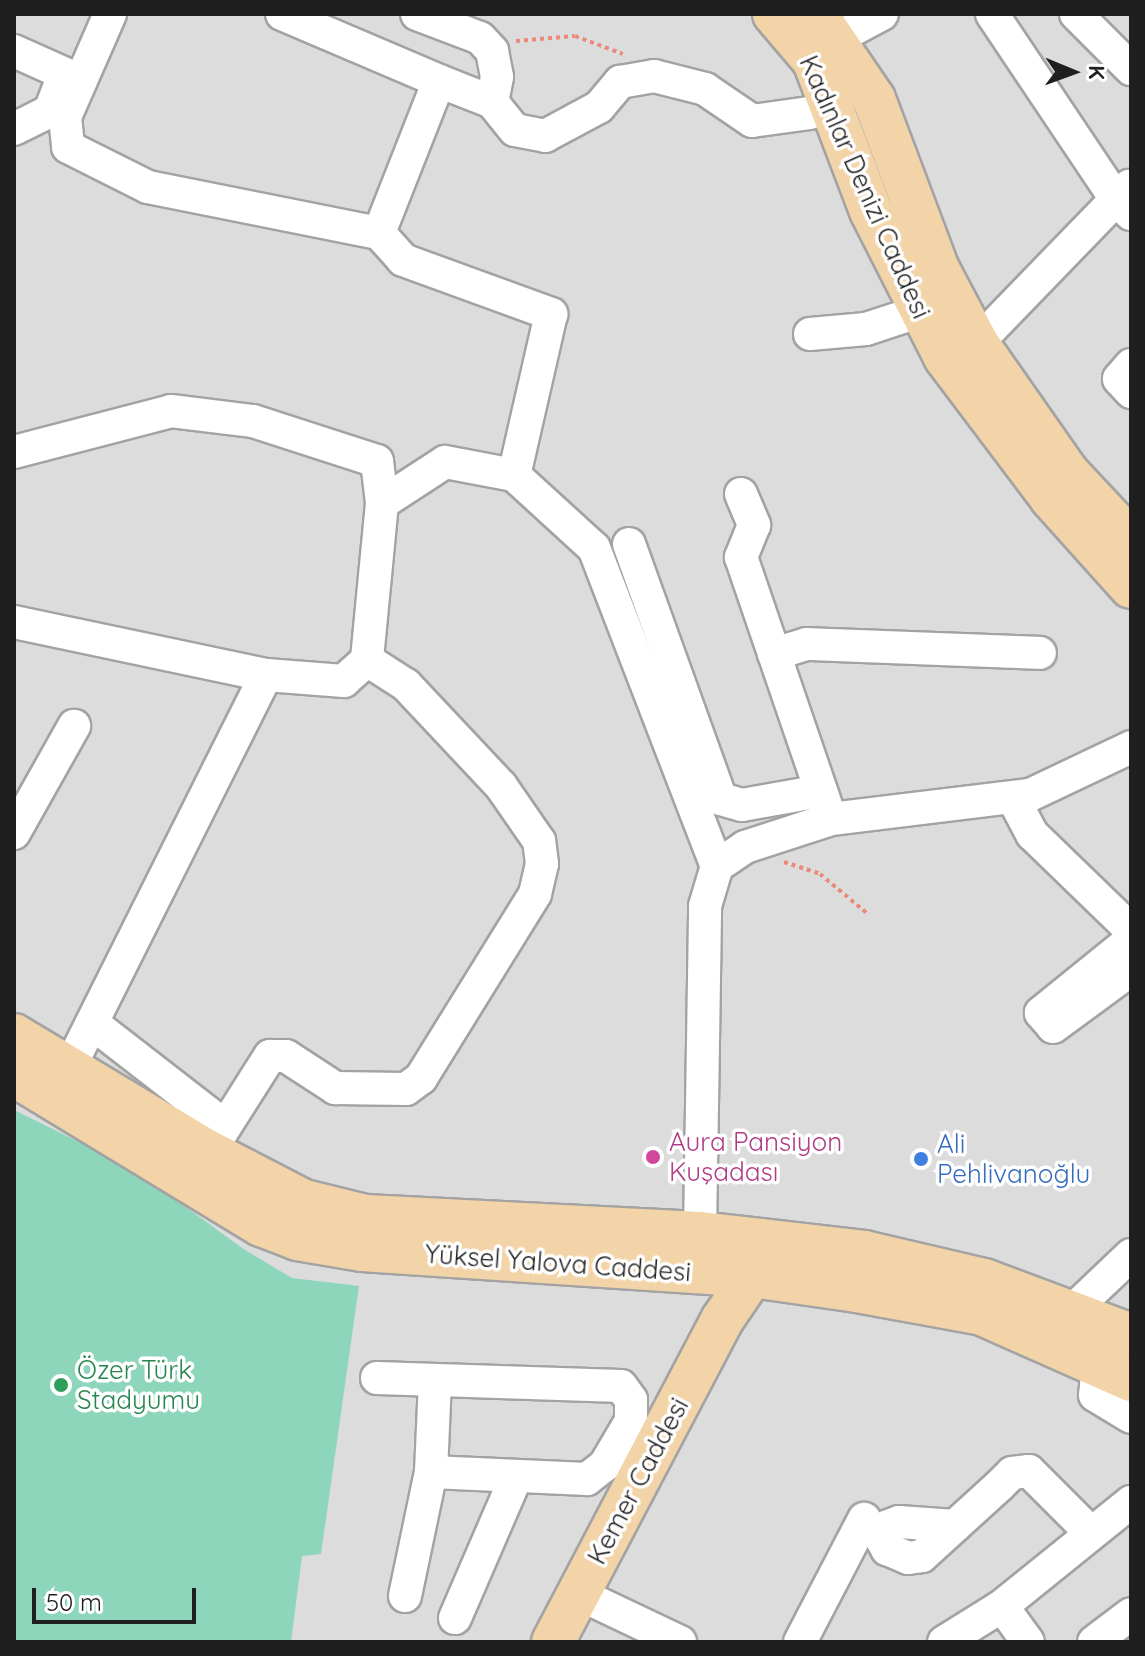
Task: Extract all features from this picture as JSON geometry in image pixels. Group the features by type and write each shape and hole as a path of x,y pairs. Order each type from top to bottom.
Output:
{"main road":[{"name":"Kadınlar Denizi Caddesi","path":"774,14 814,61 871,211 918,312 945,357 1043,487 1131,587"},
{"name":"Kadınlar Denizi Caddesi","path":"826,27 874,99 938,269 977,343 1068,473 1131,540"},
{"name":"Yüksel Yalova Caddesi","path":"14,1035 70,1067 217,1139 304,1201 366,1216 701,1253 753,1257 864,1252 984,1280 1073,1310 1122,1356"},
{"name":"Yüksel Yalova Caddesi","path":"14,1075 261,1225 297,1239 362,1250 701,1253"},
{"path":"701,1253 722,1320"},
{"name":"Yüksel Yalova Caddesi","path":"753,1257 982,1314 1122,1356"},
{"name":"Kemer Caddesi","path":"553,1642 579,1594 648,1426 722,1320 753,1257"}],"street":[{"path":"86,14 65,117 68,147 148,187 379,233 403,260 551,314 514,475"},
{"path":"14,129 50,111 110,14"},
{"path":"282,14 492,102 515,130 545,136 599,107 620,82 654,76 705,89 752,121 810,113"},
{"path":"417,14 480,38 492,51 497,77 492,102"},
{"path":"826,27 882,14"},
{"path":"977,343 1126,200 992,14"},
{"path":"1076,14 1131,69"},
{"path":"14,51 73,77"},
{"path":"379,233 439,81"},
{"path":"810,334 866,329 918,312"},
{"path":"1131,365 1119,379 1131,392"},
{"path":"14,452 171,411 253,421 377,461 382,503 367,660 344,681 266,675 14,622"},
{"path":"382,503 445,462 514,475 594,548 717,866 705,906 701,1253"},
{"path":"741,494 754,525 741,557 826,805"},
{"path":"629,544 721,799 736,806 1013,798 1131,747"},
{"path":"774,654 807,644 1040,653"},
{"path":"92,1023 217,1139 265,1060 276,1054 335,1088 406,1089 421,1078 540,879 539,841 501,786 406,685 367,660"},
{"path":"70,1067 266,675"},
{"path":"14,833 74,726"},
{"path":"1013,798 1032,834 1131,930"},
{"path":"717,866 745,847 826,805"},
{"path":"1131,940 1041,1013 1053,1027 1131,970"},
{"path":"1073,1310 1131,1255"},
{"path":"1122,1356 1095,1395 1131,1417"},
{"path":"377,1378 621,1386 648,1426 587,1479 431,1472"},
{"path":"405,1596 431,1472 435,1380"},
{"path":"955,1526 1012,1473 1029,1471 1091,1533"},
{"path":"455,1618 516,1477"},
{"path":"944,1642 1002,1606 1131,1502"},
{"path":"800,1642 864,1519"},
{"path":"579,1594 680,1642"},
{"path":"1002,1606 1028,1642"},
{"path":"1094,1642 1131,1614"}],"path":[{"path":"492,51 519,40 575,36 606,44 654,76"},
{"path":"745,847 754,860 783,862 820,874 869,915"}],"shaded area":[{"path":"14,14 1131,14 1131,1642 14,1642"}],"green space":[{"path":"14,1110 132,1168 245,1250 292,1278 359,1286 321,1554 302,1556 291,1642 14,1642"}],"place":[{"name":"Aura Pansiyon Kuşadası","path":"653,1157"},
{"name":"Ali Pehlivanoğlu","path":"921,1159"},
{"name":"Özer Türk Stadyumu","path":"61,1385"}]}
